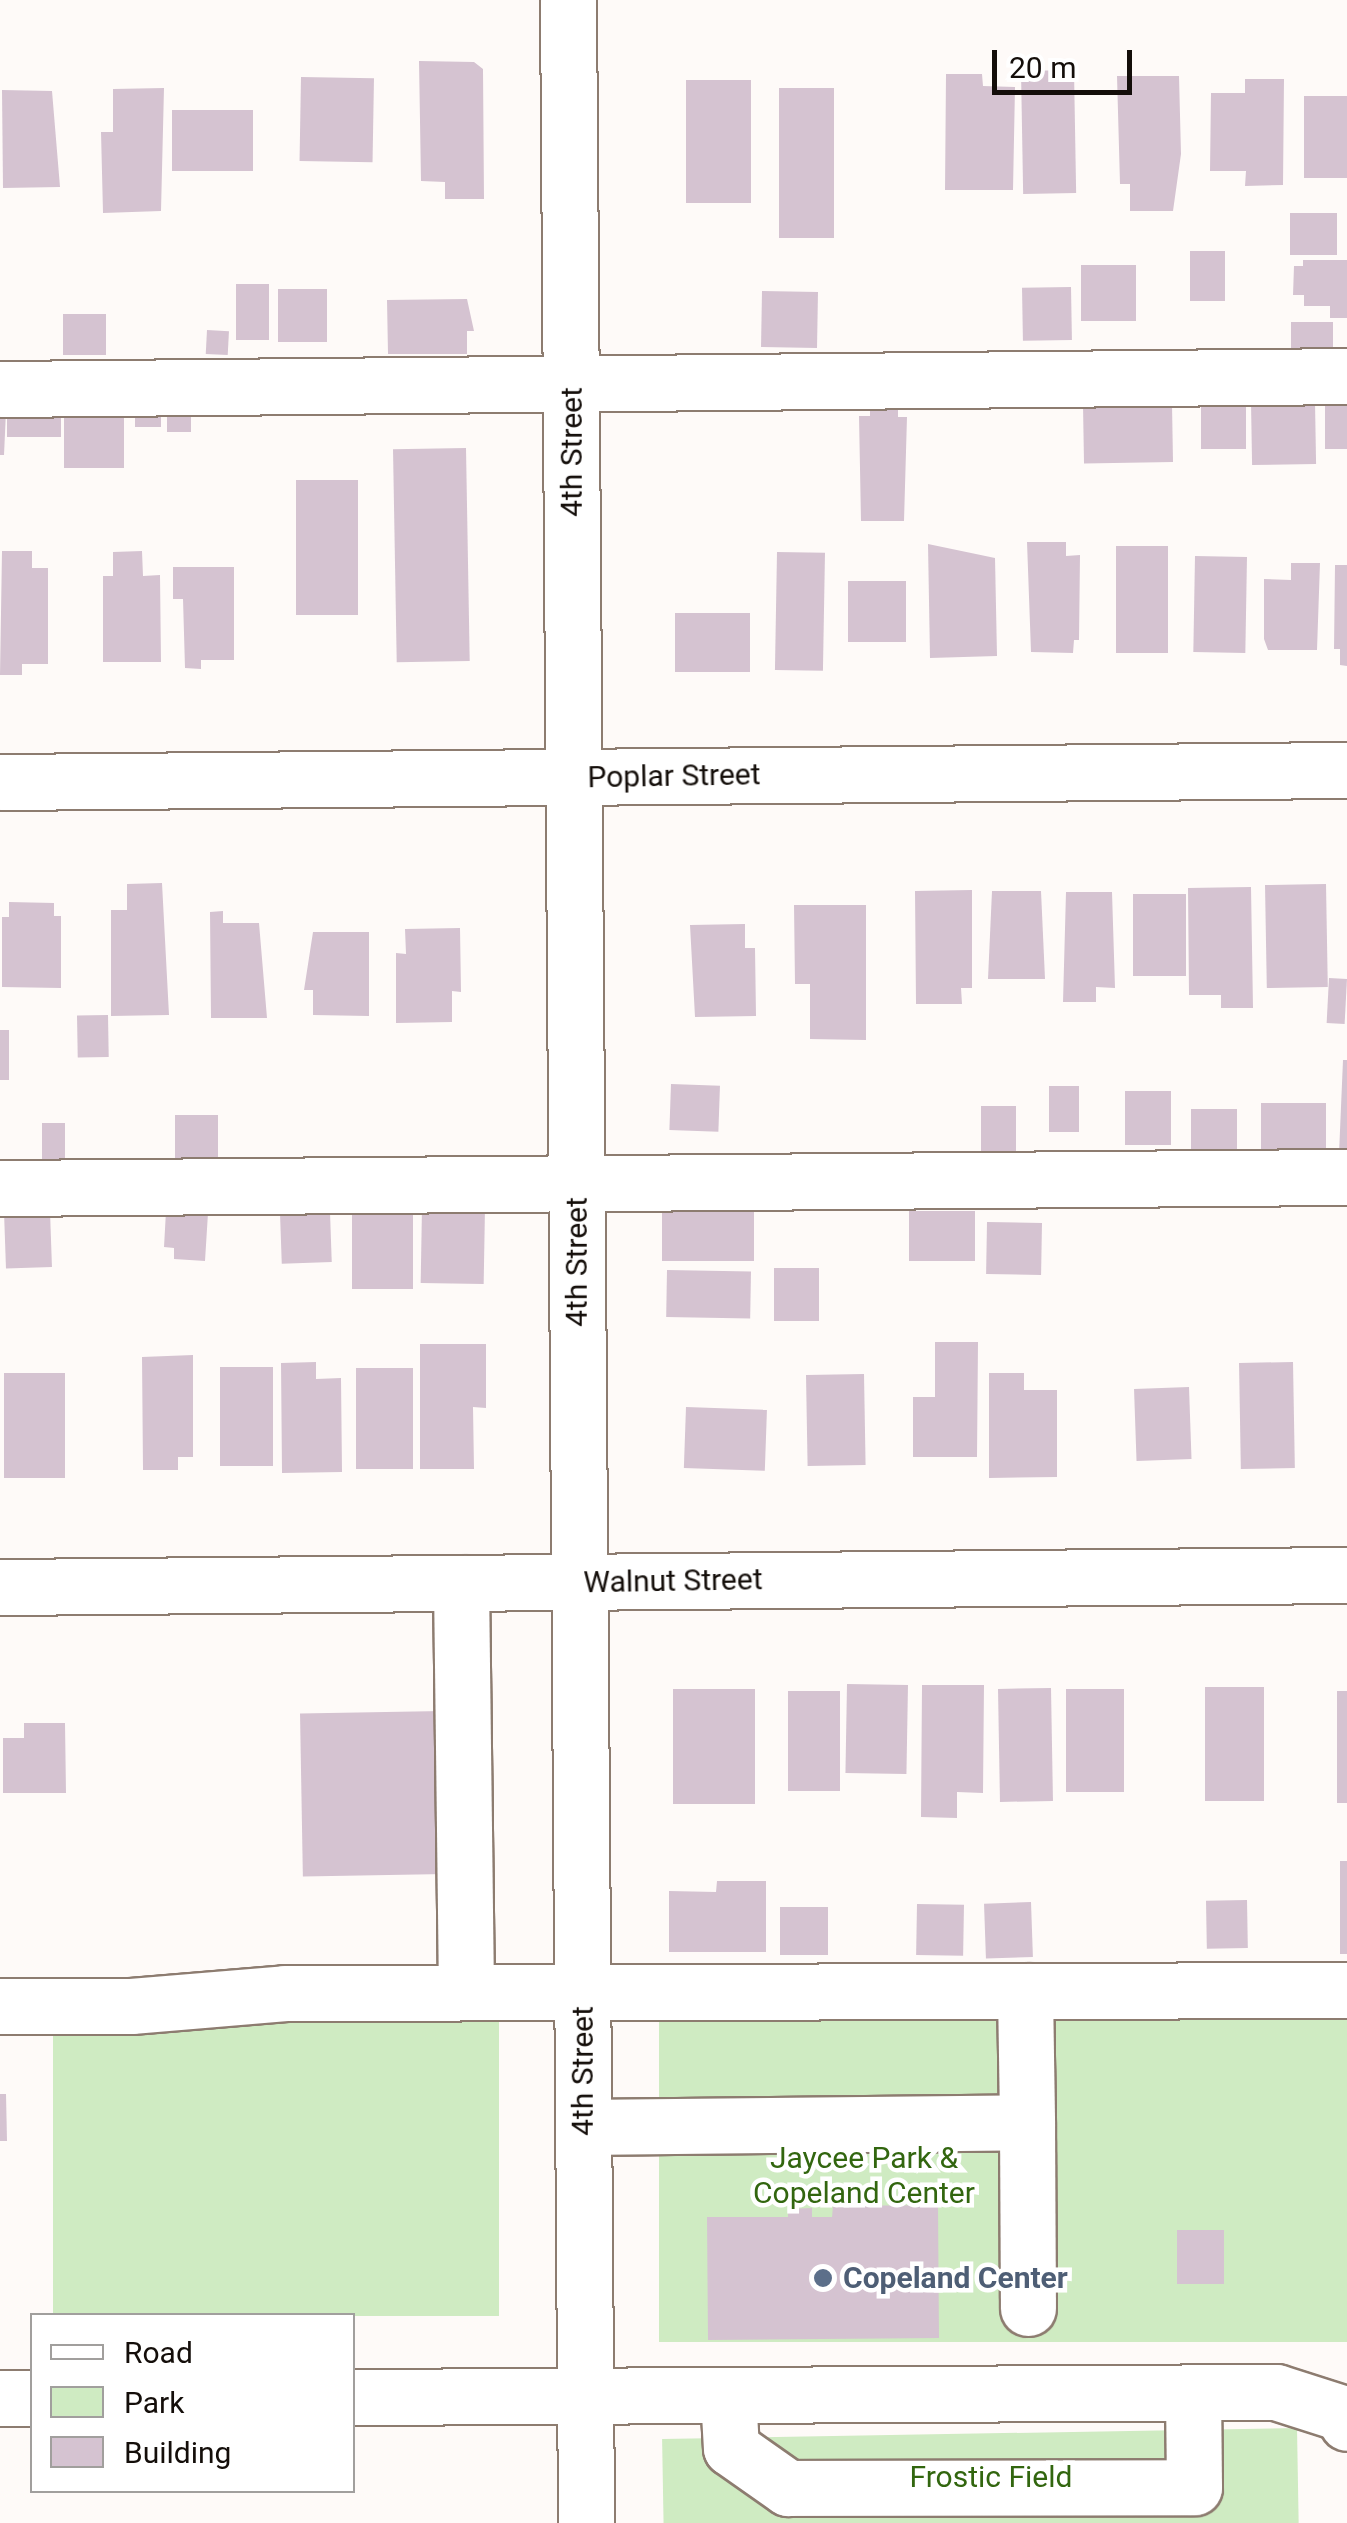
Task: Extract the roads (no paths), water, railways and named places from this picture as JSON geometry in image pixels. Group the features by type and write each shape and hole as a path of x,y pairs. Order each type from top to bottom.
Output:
{"street":[{"name":"4th Street","path":"568,0 586,2523"},
{"path":"0,389 571,378 1347,376"},
{"name":"Poplar Street","path":"0,782 1347,770"},
{"path":"0,1188 1347,1176"},
{"name":"Walnut Street","path":"0,1587 1347,1574"},
{"path":"461,1583 466,1992"},
{"path":"0,2006 466,1992 1347,1990"},
{"path":"1025,1991 1028,2308"},
{"path":"584,2127 1027,2122"},
{"path":"355,2397 1276,2392 1342,2413 1347,2424"},
{"path":"728,2395 731,2448 788,2488 1194,2487 1193,2393"},
{"path":"0,2398 30,2398"}],"place":[{"name":"Copeland Center","path":"823,2278"}],"park label":[{"name":"Jaycee Park & Copeland Center","path":"864,2175"},
{"name":"Frostic Field","path":"991,2477"}]}
